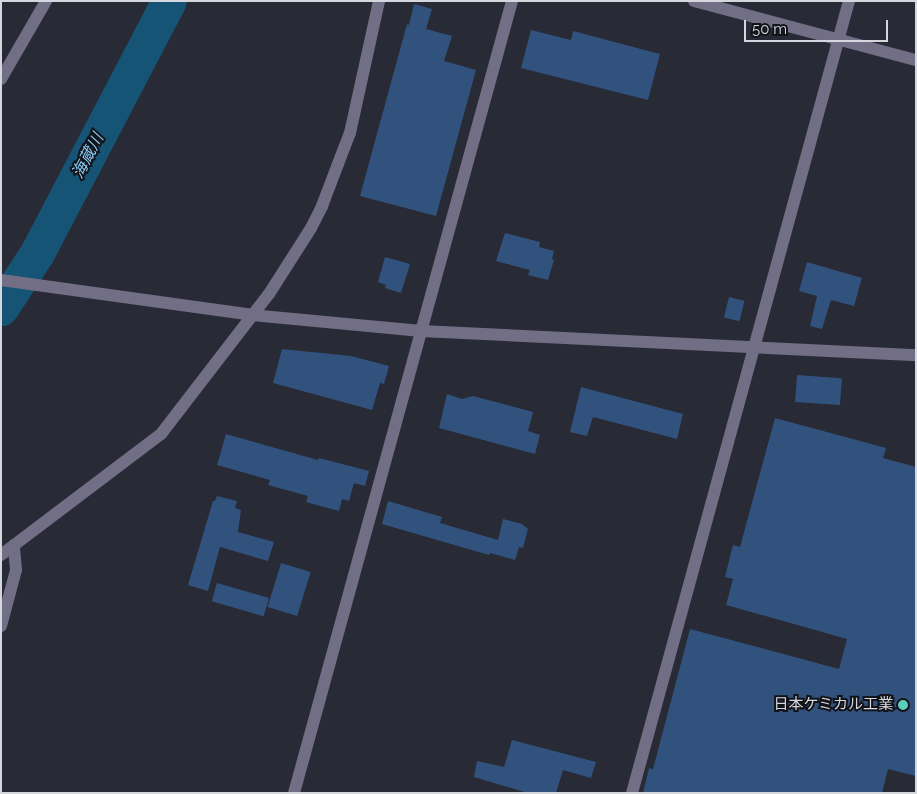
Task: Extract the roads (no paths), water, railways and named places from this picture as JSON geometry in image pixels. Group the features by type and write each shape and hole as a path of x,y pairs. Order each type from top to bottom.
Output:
{"street":[{"path":"1,79 46,1"},
{"path":"1,556 161,434 269,294 322,206 350,133 379,1"},
{"path":"372,32 385,1"},
{"path":"294,793 512,1"},
{"path":"694,1 916,60"},
{"path":"632,793 756,348 849,1"},
{"path":"1,280 252,316 420,331 916,354"},
{"path":"1,626 16,570 14,546"}],"waterway":[{"name":"海蔵川","path":"1,308 37,253 169,1"}],"place":[{"name":"日本ケミカル工業","path":"903,705"}]}
